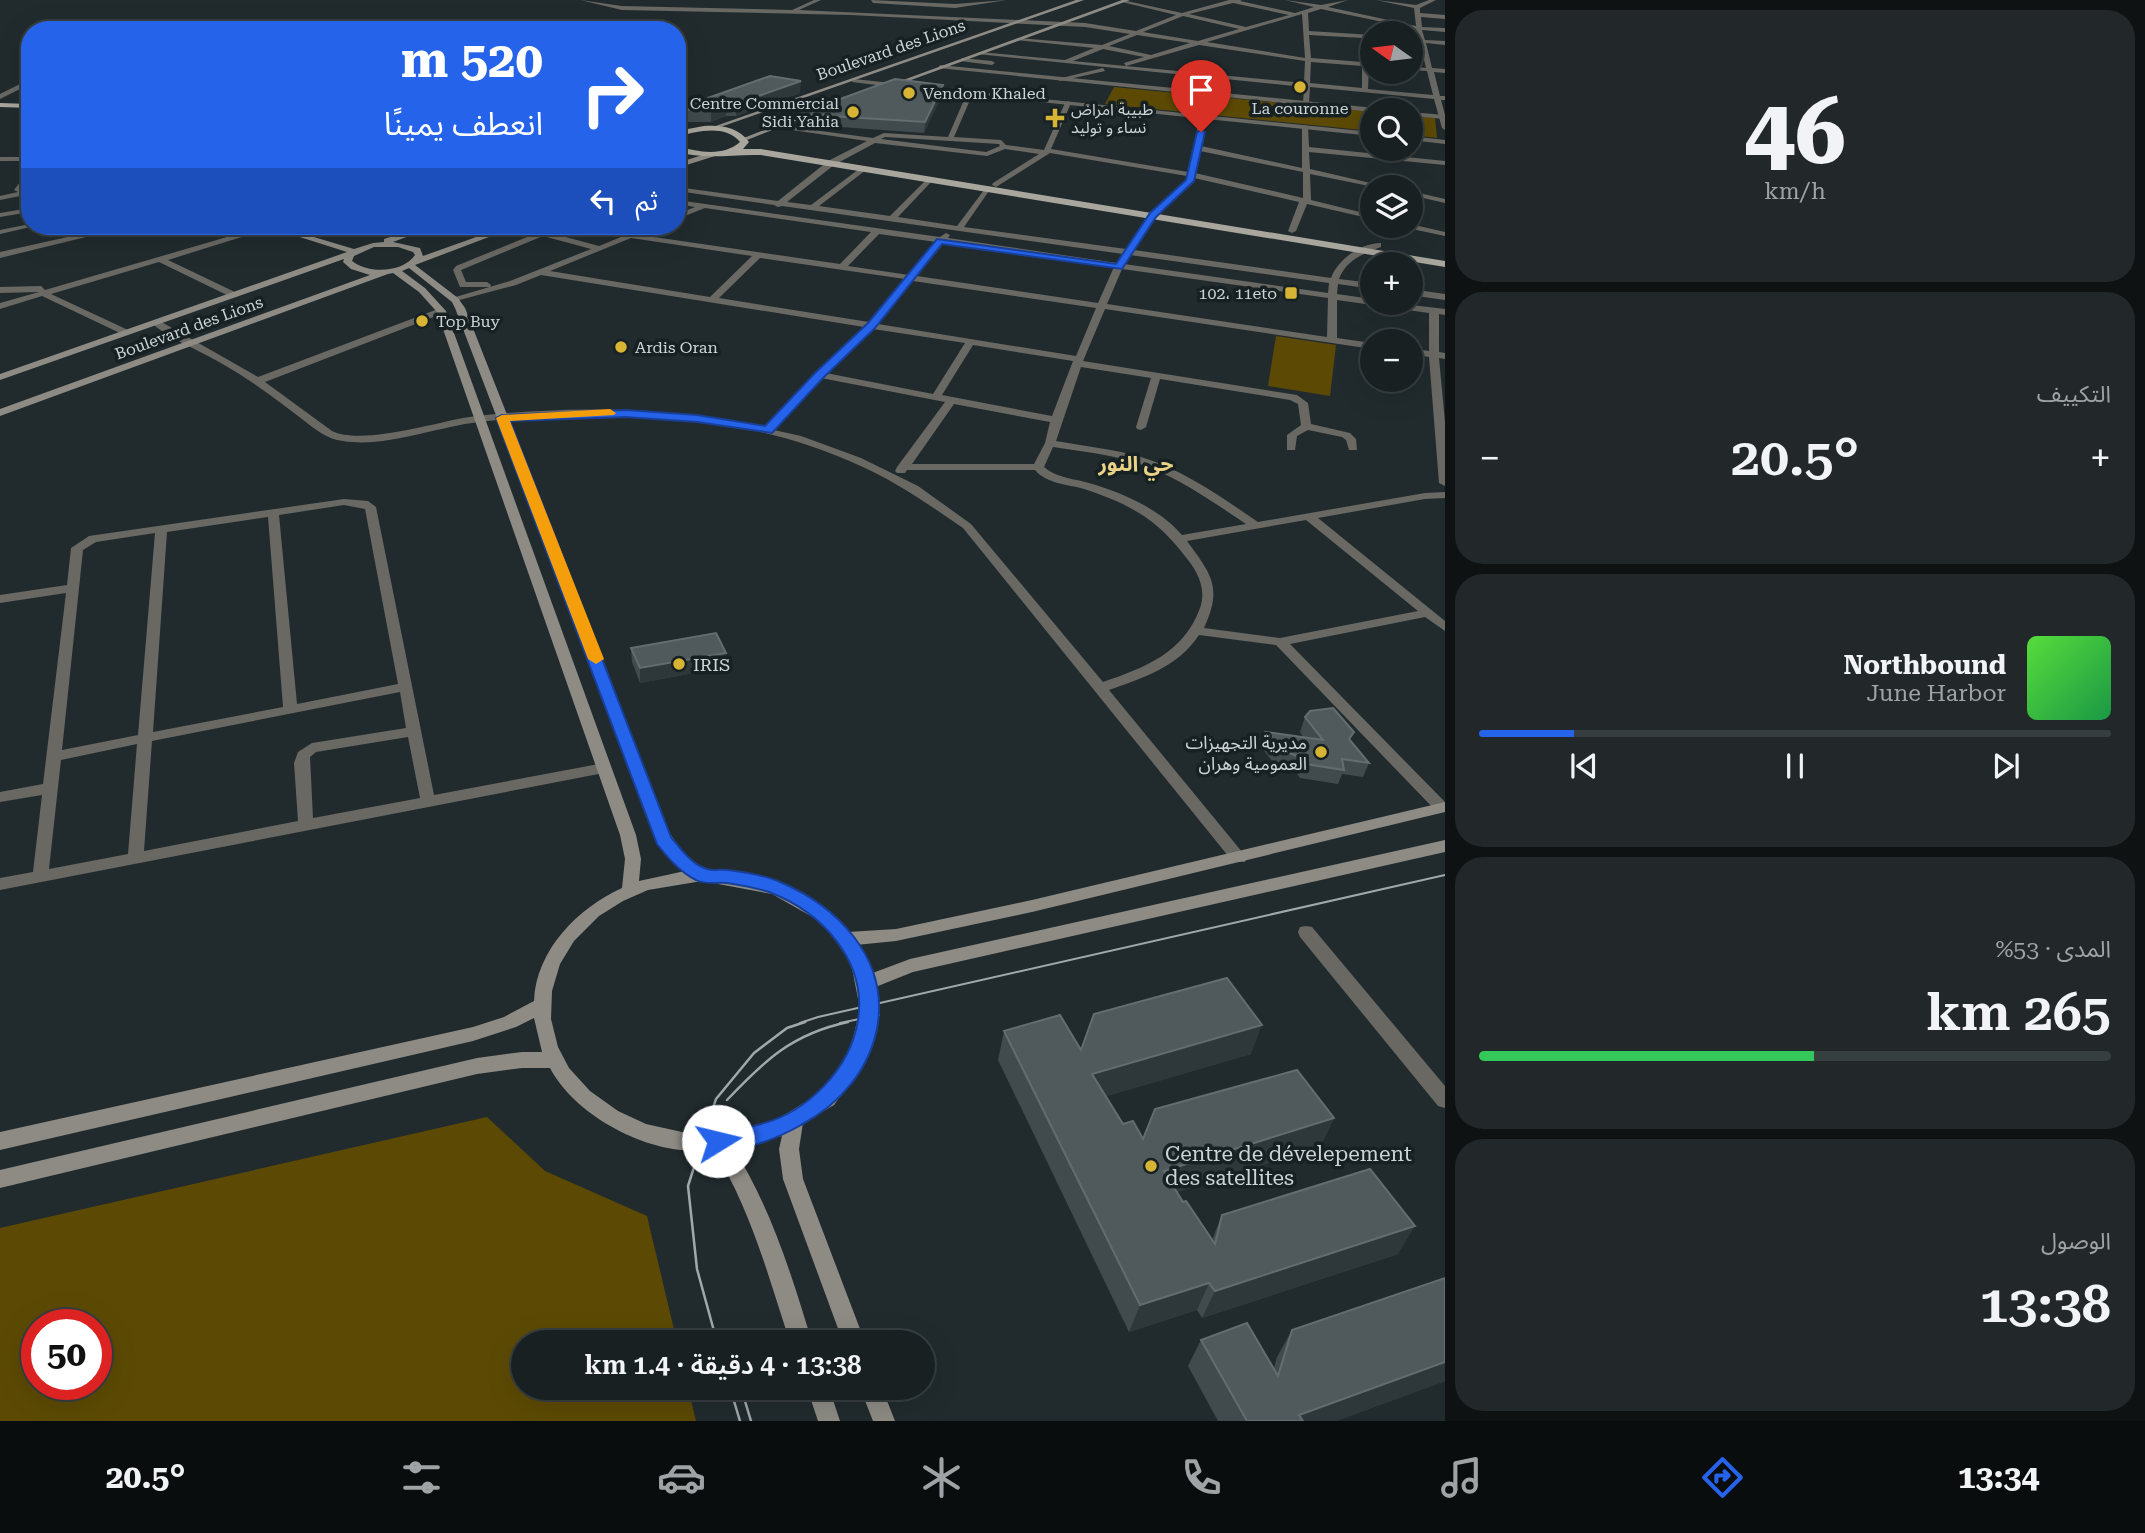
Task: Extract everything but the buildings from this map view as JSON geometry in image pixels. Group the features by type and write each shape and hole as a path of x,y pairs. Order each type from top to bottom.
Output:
{"main road":[{"name":"Boulevard des Lions","path":"710,129 1081,0"},
{"name":"Boulevard des Lions","path":"879,90 1126,1"},
{"path":"0,106 21,106"},
{"name":"Boulevard des Lions","path":"744,139 828,108"},
{"path":"0,111 21,112"},
{"path":"686,128 732,132 767,148 835,161 1445,264"},
{"path":"686,133 710,129"},
{"path":"730,151 743,146 744,139"},
{"path":"686,150 712,154"},
{"path":"686,163 730,151 761,152 835,161 929,179 992,187"},
{"path":"1155,213 1445,255"},
{"path":"298,235 352,253 346,260 351,267 367,271 392,270 415,284 441,311 631,848 630,891"},
{"path":"376,245 405,235"},
{"path":"412,264 490,235"},
{"path":"361,242 376,245 399,244 414,248 419,255 412,264"},
{"name":"Boulevard des Lions","path":"2,374 376,245"},
{"name":"Boulevard des Lions","path":"0,413 412,264"},
{"path":"412,264 455,300 583,625 659,829 679,859 702,875"},
{"path":"847,939 896,935 1239,858 1444,808"},
{"path":"867,983 910,966 1445,846"},
{"path":"702,875 750,880 784,890 814,908 847,939 859,960 867,983 870,1017 859,1057 832,1092 794,1120 758,1135 718,1141 663,1138 627,1126 596,1109 579,1094 553,1060 542,1024 541,1006 548,970 567,937 595,911 630,891 665,880 702,875"},
{"path":"0,1140 473,1034 510,1022 541,1006"},
{"path":"0,1179 477,1066 522,1060 553,1060"},
{"path":"794,1120 789,1149 793,1179 850,1330"},
{"path":"718,1141 736,1167 750,1196 797,1330"},
{"path":"822,1400 830,1421"},
{"path":"876,1400 884,1421"}],"street":[{"path":"583,0 622,8 851,13 1060,24 1139,32 1308,60 1360,64"},
{"path":"787,12 788,0"},
{"path":"787,12 818,0"},
{"path":"836,20 874,0 940,6 990,4 1004,0"},
{"path":"981,0 990,4"},
{"path":"1226,0 1302,14"},
{"path":"1288,0 1378,21"},
{"path":"1060,79 1154,57 1345,0"},
{"path":"1379,0 1417,7 1433,0"},
{"path":"1126,1 1248,29"},
{"path":"1067,61 1183,14 1236,1"},
{"path":"1417,7 1419,21"},
{"path":"1302,14 1308,60 1306,103"},
{"path":"1419,15 1445,17"},
{"path":"1346,19 1360,21"},
{"path":"1423,31 1445,30"},
{"path":"1306,33 1360,36"},
{"path":"1423,37 1441,97 1445,128"},
{"path":"1018,40 1102,47 1154,57"},
{"path":"1425,41 1445,43"},
{"path":"980,54 1441,97"},
{"path":"962,60 1091,72"},
{"path":"940,67 1360,108"},
{"path":"1423,69 1445,71"},
{"path":"1207,93 1211,76"},
{"path":"854,81 1360,133"},
{"path":"1365,91 1366,84"},
{"path":"0,97 21,86"},
{"path":"950,139 970,93"},
{"path":"768,430 819,375 872,326 940,241 992,187 1047,150 1068,103"},
{"path":"1423,115 1443,117"},
{"path":"1038,467 1050,443 1078,361 1118,267 1155,213 1190,181 1193,175 1203,117"},
{"path":"778,126 980,153 992,153 1002,145"},
{"path":"1305,127 1304,169 1307,201"},
{"path":"763,216 835,161 889,134 1047,150 1193,175 1360,214"},
{"path":"1423,139 1445,142"},
{"path":"1198,148 1360,182"},
{"path":"1304,149 1445,163"},
{"path":"0,167 4,159"},
{"path":"812,208 863,168"},
{"path":"892,219 929,179"},
{"path":"18,190 21,186"},
{"path":"0,191 21,190"},
{"path":"686,190 1360,284"},
{"path":"0,198 21,193"},
{"path":"686,213 729,196"},
{"path":"1423,196 1445,201"},
{"path":"1292,231 1302,204 1307,201"},
{"path":"686,203 1360,300"},
{"path":"0,215 21,212"},
{"path":"0,232 21,228"},
{"path":"1423,229 1445,234"},
{"path":"842,267 876,232"},
{"path":"0,255 73,235"},
{"path":"0,306 66,289 242,235"},
{"path":"513,282 463,285 457,270 463,265 537,235"},
{"path":"549,235 598,248"},
{"path":"455,300 513,282 631,236 1360,344"},
{"path":"1332,340 1335,315 1331,297 1333,281 1343,261 1364,249 1378,245"},
{"path":"712,300 758,255"},
{"path":"162,260 234,295"},
{"path":"539,272 971,341 1156,376 1293,397 1303,403 1306,426"},
{"path":"0,290 66,289"},
{"path":"44,294 125,332"},
{"path":"1423,294 1445,297"},
{"path":"257,381 441,311"},
{"path":"1440,312 1439,355 1445,483"},
{"path":"155,322 257,381 333,436 354,438 418,431 479,419 626,413 697,418 768,430 827,447 900,473 967,526 1239,858"},
{"path":"935,398 971,341"},
{"path":"819,375 1056,419"},
{"path":"1141,427 1156,376"},
{"path":"900,473 951,401"},
{"path":"1291,448 1292,435 1306,426 1346,435 1351,439 1353,448"},
{"path":"1050,443 1134,458 1163,469 1255,525"},
{"path":"900,473 1038,467"},
{"path":"1038,467 1041,472 1101,491 1139,509 1171,530 1203,570 1210,598 1199,631 1181,651 1151,671 1100,688"},
{"path":"1179,539 1424,496 1445,495"},
{"path":"40,877 77,548 84,543 344,502 364,503 370,507 428,802"},
{"path":"273,512 290,709"},
{"path":"1309,516 1445,627"},
{"path":"135,858 161,529"},
{"path":"0,599 72,588"},
{"path":"1199,631 1280,642 1428,613"},
{"path":"1280,642 1444,808"},
{"path":"54,756 405,687"},
{"path":"306,825 300,764 303,755 312,748 414,731"},
{"path":"0,884 604,768"},
{"path":"0,797 50,788"},
{"path":"1306,932 1445,1100"}],"shaded area":[{"path":"1114,87 1360,111 1360,130 1105,104"},
{"path":"1423,117 1435,118 1437,138 1423,136"},
{"path":"1276,336 1336,345 1330,396 1268,386"},
{"path":"487,1117 545,1171 647,1216 674,1330 511,1330 511,1400 691,1400 696,1421 0,1421 0,1228"}],"tram line":[{"path":"800,1023 1445,875"},
{"path":"840,1023 879,1015"},
{"path":"714,1330 697,1269 688,1186 716,1099 754,1053 787,1028 805,1022"},
{"path":"727,1100 781,1050 811,1034 848,1022"},
{"path":"734,1400 740,1421"},
{"path":"745,1400 751,1421"}],"slow traffic":[{"path":"596,659 502,418 610,413"}],"place":[{"name":"La couronne","path":"1300,87"},
{"name":"Vendom Khaled","path":"909,93"},
{"name":"Centre Commercial Sidi Yahia","path":"853,112"},
{"name":"طبيبة امراض نساء و توليد","path":"1055,118"},
{"name":"102، 11eto","path":"1291,293"},
{"name":"Top Buy","path":"422,321"},
{"name":"Ardis Oran","path":"621,347"},
{"name":"IRIS","path":"679,664"},
{"name":"مديرية التجهيزات العمومية وهران","path":"1321,752"},
{"name":"Centre de dévelepement des satellites","path":"1151,1166"}],"district":[{"name":"حي النور","path":"1136,464"}],"route":[{"path":"718,1141 758,1135 777,1128 815,1107 832,1092 859,1057 866,1037 870,1017 867,983 859,960 847,939 832,922 814,908 773,886 726,876 702,875 679,859 664,840 502,418 606,413 649,414 697,418 768,430 819,375 872,326 940,241 1118,267 1153,215 1190,181 1201,132"}]}
